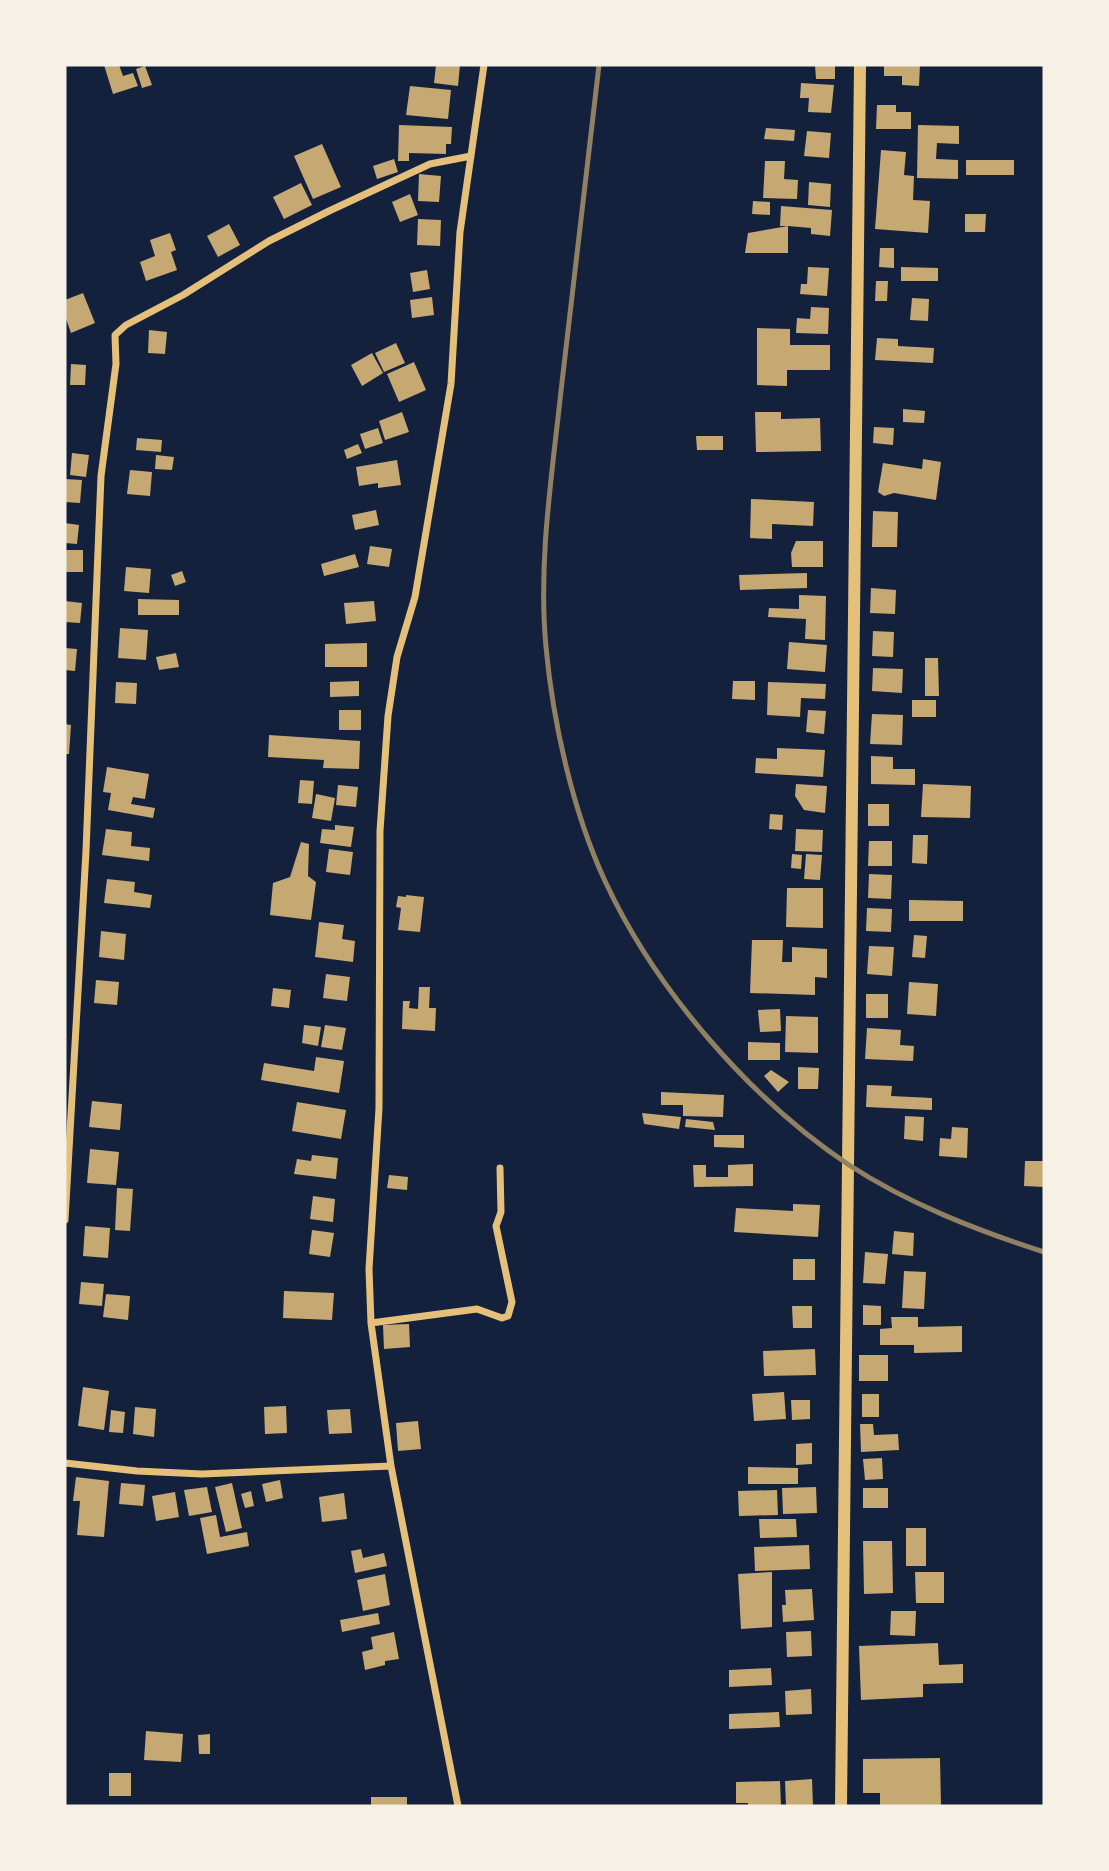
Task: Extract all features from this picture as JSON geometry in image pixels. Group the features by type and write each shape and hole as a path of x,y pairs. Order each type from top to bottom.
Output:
{"street":[{"path":"458,1806 391,1466 371,1323 369,1269 379,1108 380,831 388,716 397,657 415,597 452,384 460,232 484,65"},
{"path":"841,1806 860,65"},
{"path":"65,1220 86,851 101,476 116,364 115,335 126,325 317,217 430,164 471,156"},
{"path":"371,1323 477,1309 502,1318 508,1316 512,1302 496,1226 500,1212 500,1168"},
{"path":"65,1463 202,1474 391,1466"}],"building":[{"path":"104,65 119,65 123,76 133,73 138,86 113,94"},
{"path":"436,65 460,65 458,86 434,83"},
{"path":"815,65 835,65 835,79 816,79"},
{"path":"884,65 920,65 919,86 902,85 902,76 884,76"},
{"path":"145,66 152,85 142,88 136,69"},
{"path":"801,83 834,85 831,113 808,112 809,98 800,98"},
{"path":"410,86 451,90 448,119 406,115"},
{"path":"877,105 896,105 896,112 911,112 911,129 876,129"},
{"path":"399,125 452,127 451,144 446,144 446,154 409,153 409,161 398,161"},
{"path":"918,125 959,126 959,144 937,143 936,159 958,160 958,179 917,178"},
{"path":"766,128 795,130 794,141 764,139"},
{"path":"807,131 831,133 829,158 804,156"},
{"path":"322,144 341,187 313,199 294,156"},
{"path":"881,150 906,152 904,175 914,176 913,200 930,201 928,233 875,229"},
{"path":"394,159 398,172 377,179 373,166"},
{"path":"966,160 1014,160 1014,175 966,175"},
{"path":"765,161 785,161 784,179 798,180 797,199 763,198"},
{"path":"419,174 441,176 439,202 418,201"},
{"path":"809,182 831,184 830,207 808,205"},
{"path":"301,183 312,205 284,219 273,197"},
{"path":"410,194 418,215 400,222 392,202"},
{"path":"753,201 770,202 770,215 752,214"},
{"path":"781,206 832,210 830,236 811,234 811,228 780,226"},
{"path":"965,214 986,214 985,232 965,232"},
{"path":"418,219 441,220 440,246 417,245"},
{"path":"229,224 240,245 218,257 207,236"},
{"path":"788,226 788,253 745,253 748,233"},
{"path":"170,233 176,250 171,252 177,270 146,281 140,262 155,256 150,240"},
{"path":"880,248 894,248 894,268 879,267"},
{"path":"808,267 829,268 827,296 800,294 801,284 807,284"},
{"path":"901,267 938,268 938,281 901,281"},
{"path":"427,270 430,289 413,292 410,273"},
{"path":"876,281 888,281 887,301 875,301"},
{"path":"83,293 95,323 71,333 65,316 65,300"},
{"path":"432,297 434,315 412,318 410,300"},
{"path":"912,298 929,299 928,321 910,320"},
{"path":"811,307 829,308 828,334 796,333 797,318 810,319"},
{"path":"757,328 790,329 790,345 830,345 830,370 787,370 787,386 757,385"},
{"path":"149,330 167,332 165,354 148,353"},
{"path":"877,338 898,339 898,346 934,348 933,363 875,360"},
{"path":"396,343 405,363 384,372 375,353"},
{"path":"372,353 383,373 362,386 351,365"},
{"path":"414,362 426,390 399,402 387,374"},
{"path":"71,364 86,365 85,385 70,385"},
{"path":"903,409 925,411 924,423 903,422"},
{"path":"402,412 409,432 385,440 379,421"},
{"path":"755,412 781,412 781,419 820,418 821,451 756,452"},
{"path":"874,427 894,428 893,445 873,443"},
{"path":"378,428 383,443 365,449 360,434"},
{"path":"696,436 723,436 723,450 697,450"},
{"path":"137,438 162,440 161,452 136,450"},
{"path":"358,444 362,453 347,459 344,450"},
{"path":"72,453 89,455 86,477 70,475"},
{"path":"156,455 174,457 172,470 155,469"},
{"path":"923,459 941,462 936,500 894,493 884,496 878,492 883,463 922,469"},
{"path":"397,460 401,485 378,488 378,483 359,486 356,467"},
{"path":"130,470 152,472 150,496 127,494"},
{"path":"65,479 82,480 80,503 65,502"},
{"path":"751,499 814,502 813,526 772,524 772,539 750,538"},
{"path":"376,510 379,525 355,530 352,515"},
{"path":"873,511 898,512 897,547 872,547"},
{"path":"65,523 79,525 77,544 65,543"},
{"path":"796,541 823,541 823,567 792,567 791,553"},
{"path":"370,546 392,549 389,567 367,564"},
{"path":"65,550 83,550 83,572 65,572"},
{"path":"355,554 359,567 324,576 321,564"},
{"path":"126,567 151,569 149,593 124,591"},
{"path":"182,571 186,582 175,586 171,575"},
{"path":"807,573 807,588 740,590 739,575"},
{"path":"871,588 896,590 895,614 870,613"},
{"path":"799,595 826,596 825,640 805,639 806,619 768,617 769,608 799,609"},
{"path":"138,599 179,600 179,615 138,615"},
{"path":"65,601 82,603 80,623 65,622"},
{"path":"374,601 376,621 346,624 344,603"},
{"path":"120,628 148,630 146,660 118,658"},
{"path":"873,631 894,632 893,657 872,656"},
{"path":"789,642 827,645 825,672 787,669"},
{"path":"367,643 367,667 325,667 325,644"},
{"path":"65,648 77,649 75,671 65,670"},
{"path":"176,653 179,667 159,670 156,657"},
{"path":"925,658 938,658 939,696 925,696"},
{"path":"873,668 903,669 902,693 872,691"},
{"path":"359,681 359,696 330,697 330,682"},
{"path":"733,681 755,681 755,700 732,699"},
{"path":"116,682 137,683 136,704 115,703"},
{"path":"768,682 826,684 825,699 801,698 800,717 767,715"},
{"path":"912,700 936,700 936,717 912,717"},
{"path":"339,710 361,710 361,730 339,730"},
{"path":"808,710 826,711 824,734 806,732"},
{"path":"872,714 903,715 902,745 870,744"},
{"path":"65,724 71,725 69,754 65,754"},
{"path":"269,735 360,741 359,769 323,768 324,760 268,757"},
{"path":"777,748 825,750 823,777 755,773 756,758 777,759"},
{"path":"871,756 893,757 893,769 915,769 915,785 871,784"},
{"path":"107,767 149,774 145,799 133,797 131,804 155,808 153,818 108,810 111,793 103,792"},
{"path":"300,780 314,781 312,804 298,803"},
{"path":"796,784 827,786 825,813 804,810 795,796"},
{"path":"923,784 971,786 970,818 921,817"},
{"path":"338,785 358,787 356,807 336,805"},
{"path":"316,794 335,798 331,821 312,818"},
{"path":"868,804 889,804 889,826 868,826"},
{"path":"770,814 783,815 782,830 769,829"},
{"path":"335,825 354,827 351,847 320,843 322,829 335,830"},
{"path":"106,829 132,832 131,846 150,848 149,861 102,855"},
{"path":"796,829 823,830 822,852 795,851"},
{"path":"913,835 928,835 927,864 912,863"},
{"path":"869,841 892,841 892,866 868,866"},
{"path":"301,842 309,844 308,876 316,882 311,920 270,915 273,883 290,877"},
{"path":"329,849 353,852 350,875 326,872"},
{"path":"792,854 802,855 801,869 791,868"},
{"path":"806,854 822,855 820,880 804,879"},
{"path":"869,874 892,875 891,899 868,898"},
{"path":"107,879 135,882 134,892 152,895 150,908 104,903"},
{"path":"787,888 823,888 823,928 786,927"},
{"path":"398,896 424,897 420,932 398,930 401,908 396,907"},
{"path":"909,900 963,901 963,921 909,921"},
{"path":"867,908 892,909 891,932 866,931"},
{"path":"319,922 344,925 342,939 355,941 353,962 315,957"},
{"path":"101,931 126,934 124,960 99,957"},
{"path":"914,935 927,936 925,958 912,957"},
{"path":"752,940 783,940 782,962 792,962 792,947 827,949 827,978 815,977 815,995 750,993"},
{"path":"869,946 894,947 892,976 867,974"},
{"path":"326,974 350,977 347,1001 323,998"},
{"path":"96,980 119,982 117,1005 94,1003"},
{"path":"909,982 938,984 936,1016 907,1014"},
{"path":"419,987 430,987 429,1008 436,1008 435,1031 402,1029 403,1001 410,1001 409,1008 418,1009"},
{"path":"273,988 291,990 289,1008 271,1006"},
{"path":"866,994 888,994 888,1018 866,1018"},
{"path":"780,1009 781,1031 760,1032 758,1010"},
{"path":"786,1016 818,1017 818,1053 785,1052"},
{"path":"304,1025 321,1027 318,1046 302,1043"},
{"path":"325,1025 346,1028 342,1050 321,1047"},
{"path":"867,1028 901,1030 900,1045 914,1046 913,1061 865,1059"},
{"path":"748,1042 780,1043 780,1060 748,1060"},
{"path":"316,1057 344,1061 339,1093 261,1080 264,1063 314,1071"},
{"path":"798,1067 819,1068 818,1089 798,1089"},
{"path":"771,1070 789,1082 778,1092 764,1076"},
{"path":"867,1085 892,1086 891,1096 932,1098 932,1110 866,1107"},
{"path":"661,1092 724,1095 723,1117 683,1116 683,1105 661,1105"},
{"path":"92,1101 122,1104 120,1130 89,1127"},
{"path":"297,1102 346,1110 341,1139 292,1131"},
{"path":"642,1113 681,1117 679,1129 644,1124"},
{"path":"905,1116 924,1117 923,1141 904,1139"},
{"path":"686,1119 713,1122 715,1130 685,1127"},
{"path":"952,1127 968,1128 967,1158 939,1156 940,1138 951,1139"},
{"path":"714,1135 744,1135 744,1148 714,1147"},
{"path":"90,1149 119,1152 116,1185 87,1183"},
{"path":"312,1155 338,1158 336,1179 294,1174 297,1159 311,1161"},
{"path":"1025,1161 1044,1161 1044,1187 1024,1186"},
{"path":"753,1164 753,1186 694,1187 693,1165 706,1165 706,1177 728,1177 728,1165"},
{"path":"389,1175 408,1177 407,1190 387,1188"},
{"path":"117,1188 133,1189 130,1231 115,1230"},
{"path":"313,1196 335,1199 333,1222 310,1219"},
{"path":"793,1204 820,1205 818,1237 734,1232 736,1208 793,1211"},
{"path":"85,1226 110,1228 108,1258 83,1256"},
{"path":"312,1230 334,1233 330,1257 309,1254"},
{"path":"894,1231 914,1233 913,1256 892,1254"},
{"path":"865,1252 888,1254 885,1284 863,1283"},
{"path":"793,1259 815,1259 815,1280 793,1280"},
{"path":"904,1271 926,1272 924,1309 902,1308"},
{"path":"81,1282 104,1284 102,1306 79,1304"},
{"path":"284,1291 334,1293 332,1320 283,1318"},
{"path":"106,1294 130,1296 128,1320 103,1317"},
{"path":"863,1305 881,1306 881,1325 863,1325"},
{"path":"792,1306 812,1306 812,1328 793,1328"},
{"path":"891,1317 918,1317 918,1327 962,1326 962,1352 914,1353 914,1345 880,1345 880,1329 892,1328"},
{"path":"409,1324 410,1347 384,1349 383,1325"},
{"path":"815,1349 816,1375 764,1376 763,1351"},
{"path":"859,1355 888,1355 888,1381 859,1381"},
{"path":"83,1387 109,1391 104,1430 78,1426"},
{"path":"784,1392 786,1419 754,1421 752,1394"},
{"path":"862,1394 879,1394 879,1417 862,1417"},
{"path":"791,1400 810,1400 810,1419 792,1420"},
{"path":"286,1406 287,1433 265,1434 264,1407"},
{"path":"135,1407 156,1409 154,1437 133,1434"},
{"path":"350,1409 352,1433 329,1434 327,1410"},
{"path":"111,1410 125,1412 123,1433 109,1432"},
{"path":"418,1421 421,1449 398,1451 396,1423"},
{"path":"860,1424 873,1424 874,1435 898,1434 899,1450 861,1452"},
{"path":"812,1443 812,1464 796,1465 796,1444"},
{"path":"882,1458 883,1479 865,1480 863,1459"},
{"path":"748,1467 798,1468 798,1484 748,1484"},
{"path":"76,1477 109,1481 104,1537 77,1535 80,1501 73,1501"},
{"path":"280,1480 283,1498 266,1502 262,1484"},
{"path":"121,1483 145,1485 143,1506 119,1504"},
{"path":"232,1483 242,1528 226,1532 215,1487"},
{"path":"207,1487 212,1512 189,1516 184,1490"},
{"path":"816,1487 817,1513 783,1514 782,1488"},
{"path":"863,1488 888,1488 888,1508 863,1508"},
{"path":"777,1490 778,1515 739,1516 738,1491"},
{"path":"251,1491 254,1506 245,1508 241,1494"},
{"path":"175,1492 179,1517 156,1521 152,1496"},
{"path":"344,1493 347,1519 322,1522 319,1497"},
{"path":"216,1515 220,1537 247,1532 249,1546 207,1554 200,1518"},
{"path":"759,1519 796,1519 797,1537 760,1538"},
{"path":"906,1528 926,1528 926,1566 906,1566"},
{"path":"863,1541 892,1541 893,1593 864,1594"},
{"path":"809,1545 810,1569 755,1571 754,1547"},
{"path":"361,1549 363,1558 384,1553 387,1566 355,1573 351,1551"},
{"path":"772,1572 772,1627 741,1629 738,1574"},
{"path":"915,1572 944,1572 944,1603 916,1603"},
{"path":"385,1574 390,1605 363,1611 357,1580"},
{"path":"812,1589 814,1620 783,1622 785,1590"},
{"path":"891,1611 916,1611 915,1636 890,1635"},
{"path":"378,1613 380,1624 342,1632 340,1620"},
{"path":"811,1631 812,1656 787,1657 786,1632"},
{"path":"394,1632 399,1659 385,1661 385,1665 365,1670 362,1652 373,1649 371,1637"},
{"path":"938,1643 939,1665 963,1664 963,1683 923,1684 923,1697 861,1700 859,1646"},
{"path":"771,1668 772,1685 729,1687 729,1670"},
{"path":"811,1689 812,1714 786,1715 785,1691"},
{"path":"779,1712 780,1727 729,1729 729,1714"},
{"path":"146,1731 183,1734 181,1762 144,1760"},
{"path":"210,1734 210,1754 199,1754 198,1735"},
{"path":"940,1758 941,1806 880,1806 880,1793 863,1793 863,1759"},
{"path":"109,1773 131,1773 131,1796 109,1796"},
{"path":"812,1779 813,1806 786,1806 785,1781"},
{"path":"780,1781 781,1806 748,1806 748,1803 736,1803 736,1782"},
{"path":"371,1797 407,1797 407,1806 371,1806"}],"railway":[{"path":"599,65 550,487 544,583 549,676 566,767 583,826 605,881 650,962 709,1039 741,1075 776,1108 849,1165 895,1192 968,1225 1044,1252"}]}
